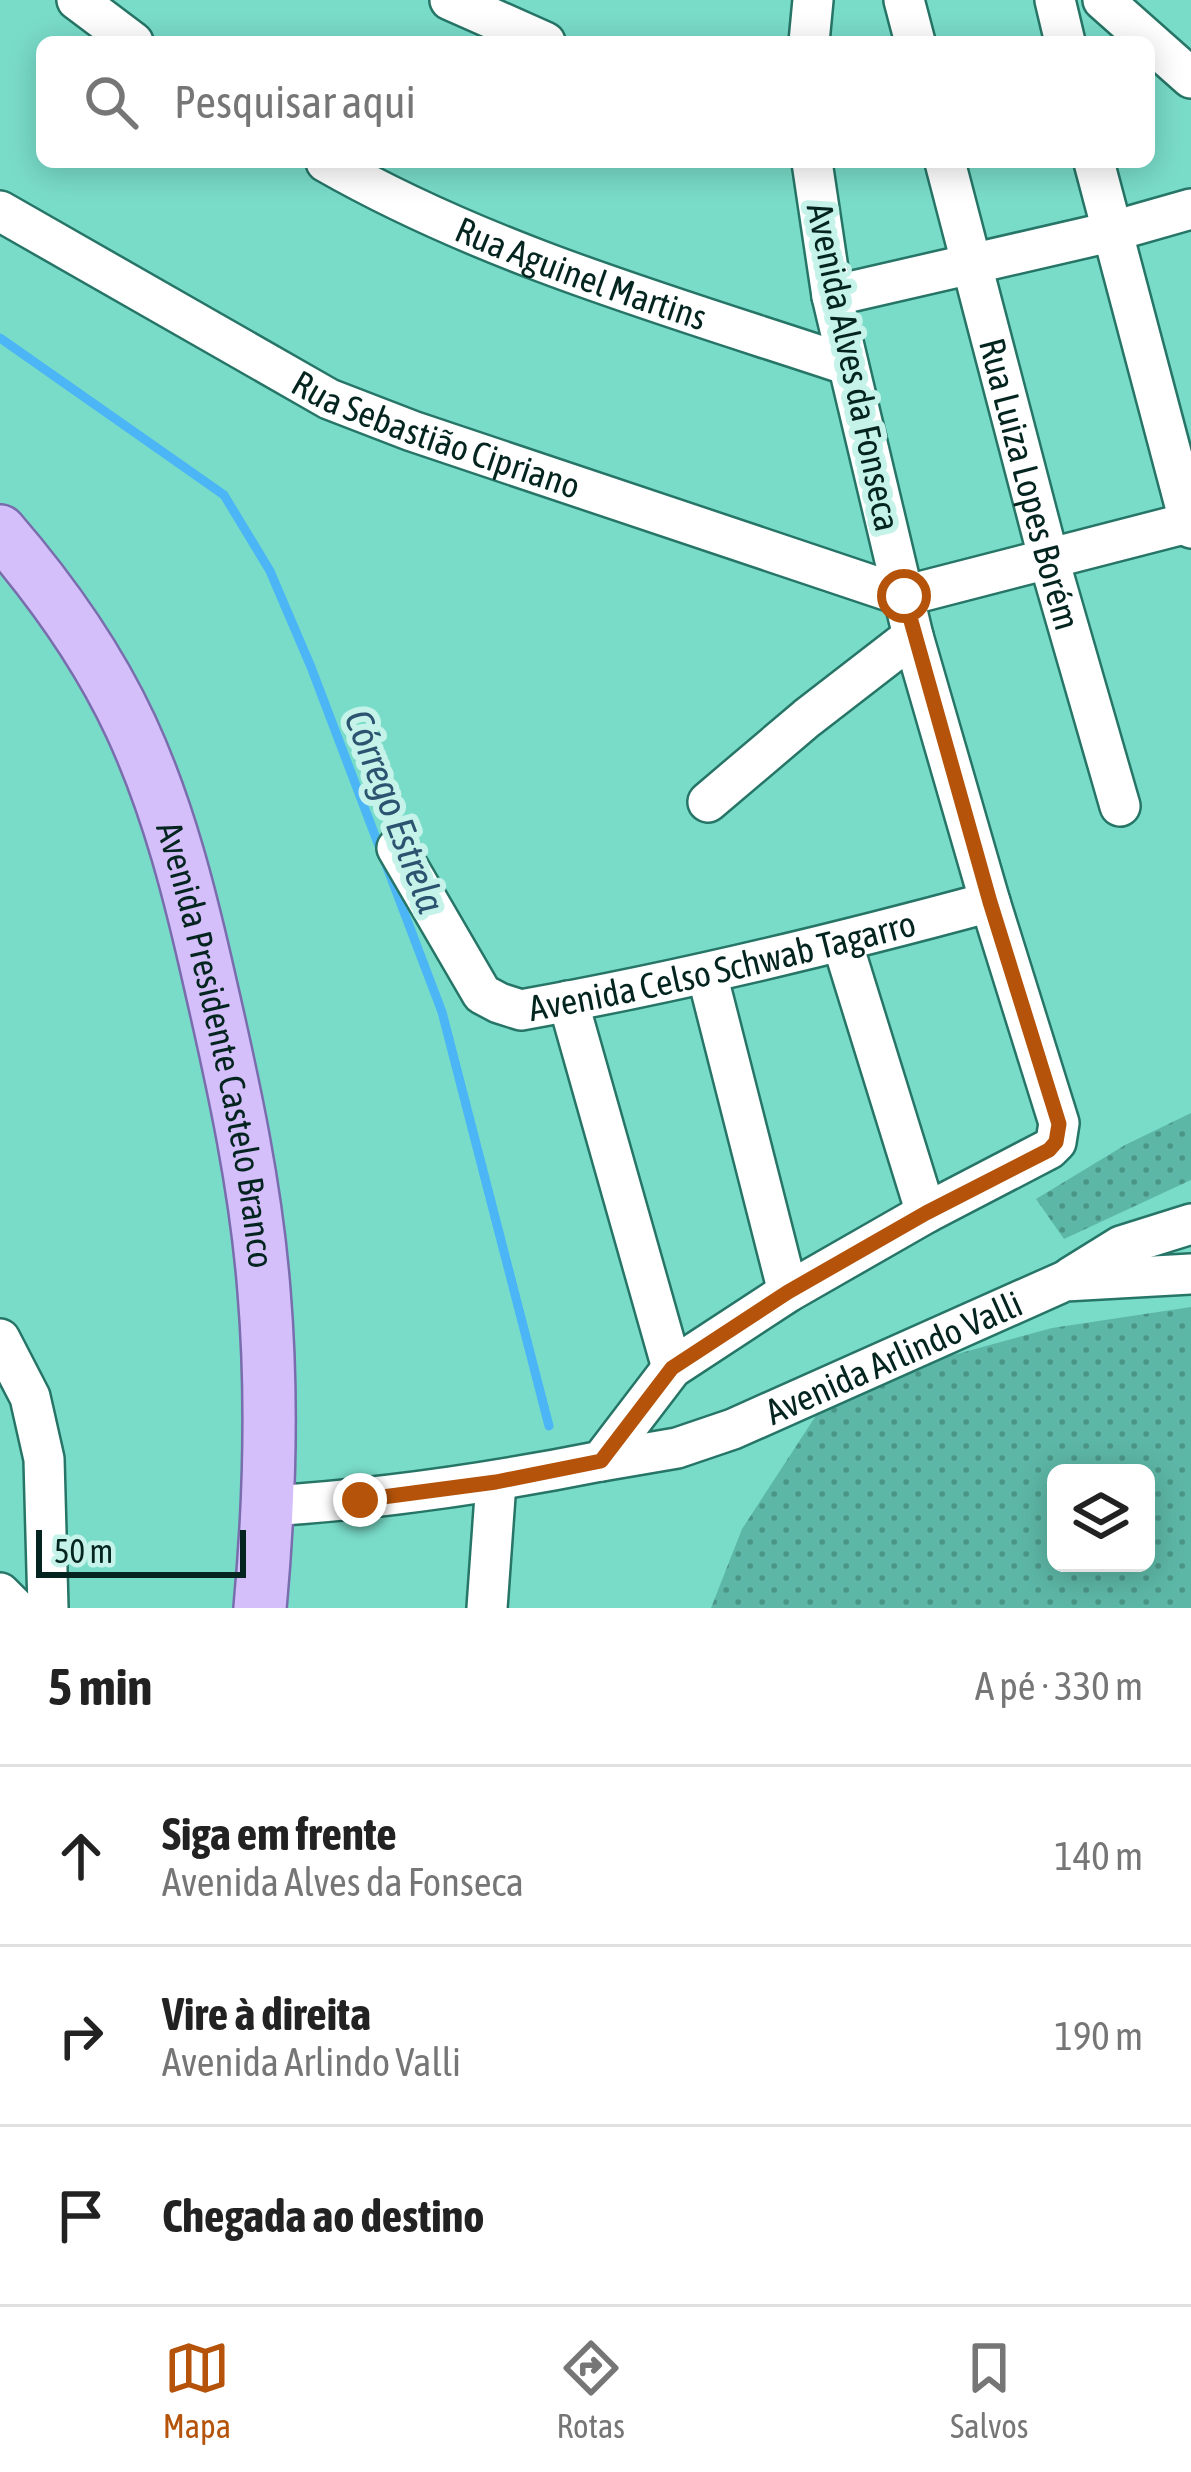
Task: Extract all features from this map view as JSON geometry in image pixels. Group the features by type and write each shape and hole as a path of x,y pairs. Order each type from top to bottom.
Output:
{"main road":[{"name":"Avenida Presidente Castelo Branco","path":"0,531 78,632 130,725 168,819 204,955 237,1101 264,1287 269,1506 260,1608"}],"street":[{"path":"76,0 125,36"},
{"path":"450,0 531,36"},
{"path":"810,36 813,0"},
{"path":"904,0 913,36"},
{"path":"1055,0 1064,36"},
{"path":"1102,0 1143,36"},
{"path":"1155,46 1191,78"},
{"name":"Rua Aguinel Martins","path":"337,168 485,241 848,365"},
{"name":"Avenida Alves da Fonseca","path":"813,168 832,296 913,636 1059,1124 1056,1142 1049,1150 926,1213"},
{"name":"Rua Luiza Lopes Borém","path":"946,168 1049,560 1120,806"},
{"path":"904,596 1190,524 1095,168"},
{"path":"832,296 1191,209"},
{"name":"Rua Sebastião Cipriano","path":"0,211 328,400 904,596"},
{"path":"708,802 913,636"},
{"name":"Avenida Celso Schwab Tagarro","path":"397,848 482,994 521,1010 842,943 990,902"},
{"path":"601,1461 672,1368 788,1292 926,1213 842,943"},
{"path":"707,974 788,1292"},
{"path":"568,1001 672,1368"},
{"path":"1064,1281 1121,1246 1191,1224"},
{"name":"Avenida Arlindo Valli","path":"269,1506 360,1500 496,1482 677,1448 733,1429 1064,1281 1191,1274"},
{"path":"0,1339 30,1397 44,1460 48,1608"},
{"path":"488,1608 496,1482"},
{"path":"0,1593 15,1608"}],"shaded area":[{"path":"1191,1113 1191,1180 1064,1239 1036,1199 1125,1145"},
{"path":"1191,1307 1191,1608 711,1608 742,1529 817,1414 851,1383 1052,1328"}],"waterway":[{"name":"Córrego Estrela","path":"0,338 224,495 270,571 442,1012 549,1426"}],"route":[{"path":"360,1500 496,1482 601,1461 672,1368 788,1292 1056,1142 1059,1124 990,902 904,596"}]}
